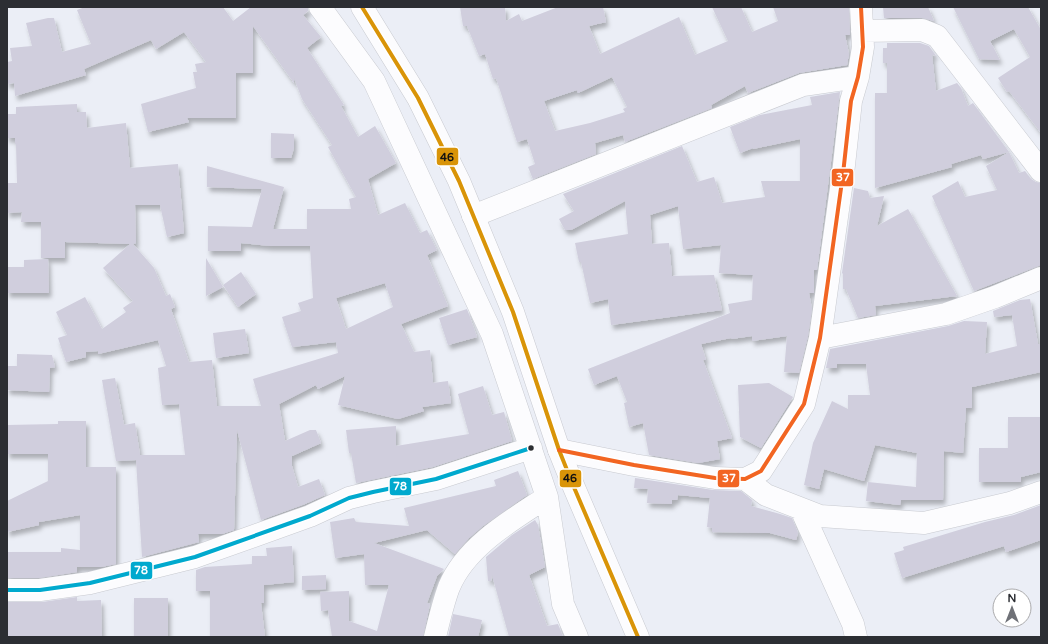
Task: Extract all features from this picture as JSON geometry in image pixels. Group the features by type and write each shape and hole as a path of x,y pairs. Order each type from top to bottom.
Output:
{"main road":[{"path":"320,7 374,81 492,334 547,497 563,604 577,637"},
{"path":"362,7 418,98 459,181 512,312 559,450 638,637"},
{"path":"559,450 634,465 708,477 745,479 761,471 804,404 820,338 843,174 851,101 858,78 863,47 861,7"},
{"path":"862,31 922,30 937,36 1041,171"},
{"path":"473,216 803,85 858,78"},
{"path":"820,338 946,314 995,297 1041,278"},
{"path":"7,590 40,590 90,583 195,557 310,516 348,498 436,479 531,448"},
{"path":"745,479 766,494 820,516 924,523 1010,502 1041,492"},
{"path":"435,637 449,586 466,560 499,528 547,497"},
{"path":"801,509 853,624 856,637"}],"building":[{"path":"85,7 223,7 233,21 251,7 308,7 308,11 303,15 321,37 307,48 344,105 341,106 358,137 375,126 396,163 368,179 378,215 405,203 420,233 427,230 437,250 427,255 448,306 401,324 414,352 430,350 433,383 448,381 451,403 422,407 424,411 398,419 338,405 345,376 318,389 316,385 279,404 285,441 310,430 316,430 321,443 292,456 292,466 298,487 319,479 325,495 261,520 237,430 234,530 222,534 198,534 199,542 142,557 136,460 116,461 102,380 115,378 124,425 135,423 140,455 185,455 179,404 162,405 158,368 166,366 158,340 98,354 98,351 86,352 86,357 66,362 58,338 67,335 56,312 85,297 102,329 126,312 123,308 133,301 103,268 130,244 65,242 65,258 41,258 41,222 21,222 22,212 7,213 7,183 17,183 16,144 15,138 7,138 7,114 16,114 16,107 77,104 77,112 86,112 87,128 126,123 130,168 178,164 184,233 167,237 160,205 135,205 136,243 133,244 154,268 166,296 170,294 175,307 171,309 189,362 212,360 217,406 261,406 253,379 338,353 336,342 292,347 282,317 301,311 298,303 313,298 310,246 270,246 241,243 241,251 208,251 208,226 252,227 262,189 207,187 207,166 284,187 273,229 307,229 307,209 351,209 349,199 356,197 328,147 332,145 302,99 294,78 294,83 253,26 253,73 236,73 236,118 187,118 189,122 148,132 141,104 196,88 193,72 197,72 195,64 206,62 184,32 156,49 151,40 84,69 86,75 15,96 14,83 7,84 7,62 12,61 10,48 32,46 26,23 54,18 62,52 91,44 77,10","holes":["385,283 393,307 346,329 336,298"]},
{"path":"460,7 505,7 506,21 519,14 522,21 558,7 603,7 606,22 589,26 600,54 679,17 695,55 728,41 712,7 741,7 752,32 778,21 773,7 849,7 850,35 845,35 849,54 847,65 799,73 748,93 745,86 711,105 712,108 625,142 623,135 595,143 596,154 533,179 528,167 535,164 527,139 517,142 496,78 493,79 485,54 479,56 467,26 463,26","holes":["612,77 627,107 623,109 625,112 590,123 555,131 544,101 577,90 578,93"]},
{"path":"883,7 928,7 934,21 922,18 884,18"},
{"path":"953,7 1028,7 1041,30 1041,133 1009,91 1007,92 998,78 1030,57 1014,29 990,41 1000,60 979,59"},
{"path":"887,43 920,43 929,46 936,56 932,55 936,91 957,83 961,88 968,106 973,103 1009,152 983,159 981,155 951,164 952,167 875,188 875,93 887,93 887,63 883,63 883,48 887,48"},
{"path":"840,92 817,270 814,270 814,293 809,293 812,309 808,336 799,373 784,372 787,336 752,341 752,336 731,338 701,344 706,360 703,360 732,438 717,441 720,459 698,463 649,455 643,423 629,427 624,403 627,402 617,376 594,385 588,369 730,313 728,304 752,300 753,275 719,273 721,245 683,249 678,206 650,215 652,244 669,243 672,276 714,275 722,310 611,325 608,299 590,303 581,262 579,262 575,243 628,234 625,201 571,230 565,230 559,219 574,211 563,194 682,146 697,182 714,177 722,203 765,197 761,181 800,181 800,139 753,148 740,153 730,127 760,115 812,105 810,97"},
{"path":"271,133 294,134 294,148 291,158 271,158"},
{"path":"1009,152 1019,173 1025,171 1031,179 1041,183 1041,265 974,291 932,196 958,181 965,197 997,190 986,166"},
{"path":"854,188 868,191 870,198 884,196 877,226 908,209 957,296 875,306 876,315 858,318 846,289 843,289 842,273"},
{"path":"206,258 223,287 206,296"},
{"path":"48,259 49,293 7,293 7,267 24,267 24,260"},
{"path":"241,272 256,294 238,307 223,285"},
{"path":"1030,299 1038,344 1041,344 1041,372 972,387 972,408 966,408 963,453 944,451 943,500 901,500 900,505 866,501 868,482 916,487 917,453 875,445 864,481 824,469 819,489 804,485 813,443 832,401 848,409 848,395 870,395 866,364 837,364 837,368 826,368 830,349 948,326 964,321 987,322 985,354 1017,346 1012,315 994,317 993,311 1020,300"},
{"path":"467,309 477,337 448,345 439,318"},
{"path":"245,329 249,353 216,358 213,333"},
{"path":"17,354 52,355 55,367 50,368 49,392 7,390 7,366 17,366"},
{"path":"769,383 793,397 761,448 740,437 738,385"},
{"path":"483,386 492,415 504,412 512,441 433,467 356,483 351,453 349,453 346,430 396,426 396,446 469,434 458,394"},
{"path":"1008,417 1041,417 1041,472 1021,477 1021,482 979,482 979,448 1008,448"},
{"path":"58,421 86,421 86,467 116,467 116,564 101,567 77,567 77,572 39,578 7,578 7,552 61,552 61,548 80,550 80,515 39,522 39,525 7,532 7,501 48,481 48,454 7,454 7,425 58,424"},
{"path":"518,471 527,495 483,526 469,538 455,554 427,530 374,543 444,569 437,576 427,603 430,604 423,637 332,637 328,610 321,611 320,592 349,591 349,621 377,631 389,585 365,585 364,554 335,558 330,522 354,518 356,522 409,526 404,508 496,486 494,480"},
{"path":"635,478 713,490 741,491 752,500 751,506 792,518 798,533 796,540 770,533 712,532 712,528 707,527 710,498 678,495 677,500 672,500 672,504 647,503 648,489 634,488"},
{"path":"1041,505 1041,540 1006,552 1004,546 902,578 894,553 904,550 903,547 985,522 1014,515"},
{"path":"535,520 538,525 545,567 529,575 547,626 558,624 563,637 509,637 492,575 491,581 488,581 486,557 512,535"},
{"path":"292,546 294,582 264,585 264,603 261,603 265,637 210,637 210,591 196,591 196,570 205,567 252,564 252,556 267,556 266,548"},
{"path":"326,575 326,589 302,590 302,576"},
{"path":"77,597 77,601 101,600 102,637 7,637 7,602 42,602"},
{"path":"134,598 168,598 168,637 134,637"},
{"path":"453,614 482,620 478,637 448,637"}],"transit line":[{"name":"46","path":"362,7 418,98 459,181 513,312 559,450 638,637"},
{"name":"37","path":"559,450 634,465 715,478 745,479 761,471 804,404 820,338 843,174 851,101 858,77 863,47 861,7"},
{"name":"78","path":"7,590 40,590 90,583 195,557 310,516 349,498 436,479 531,448"}]}
